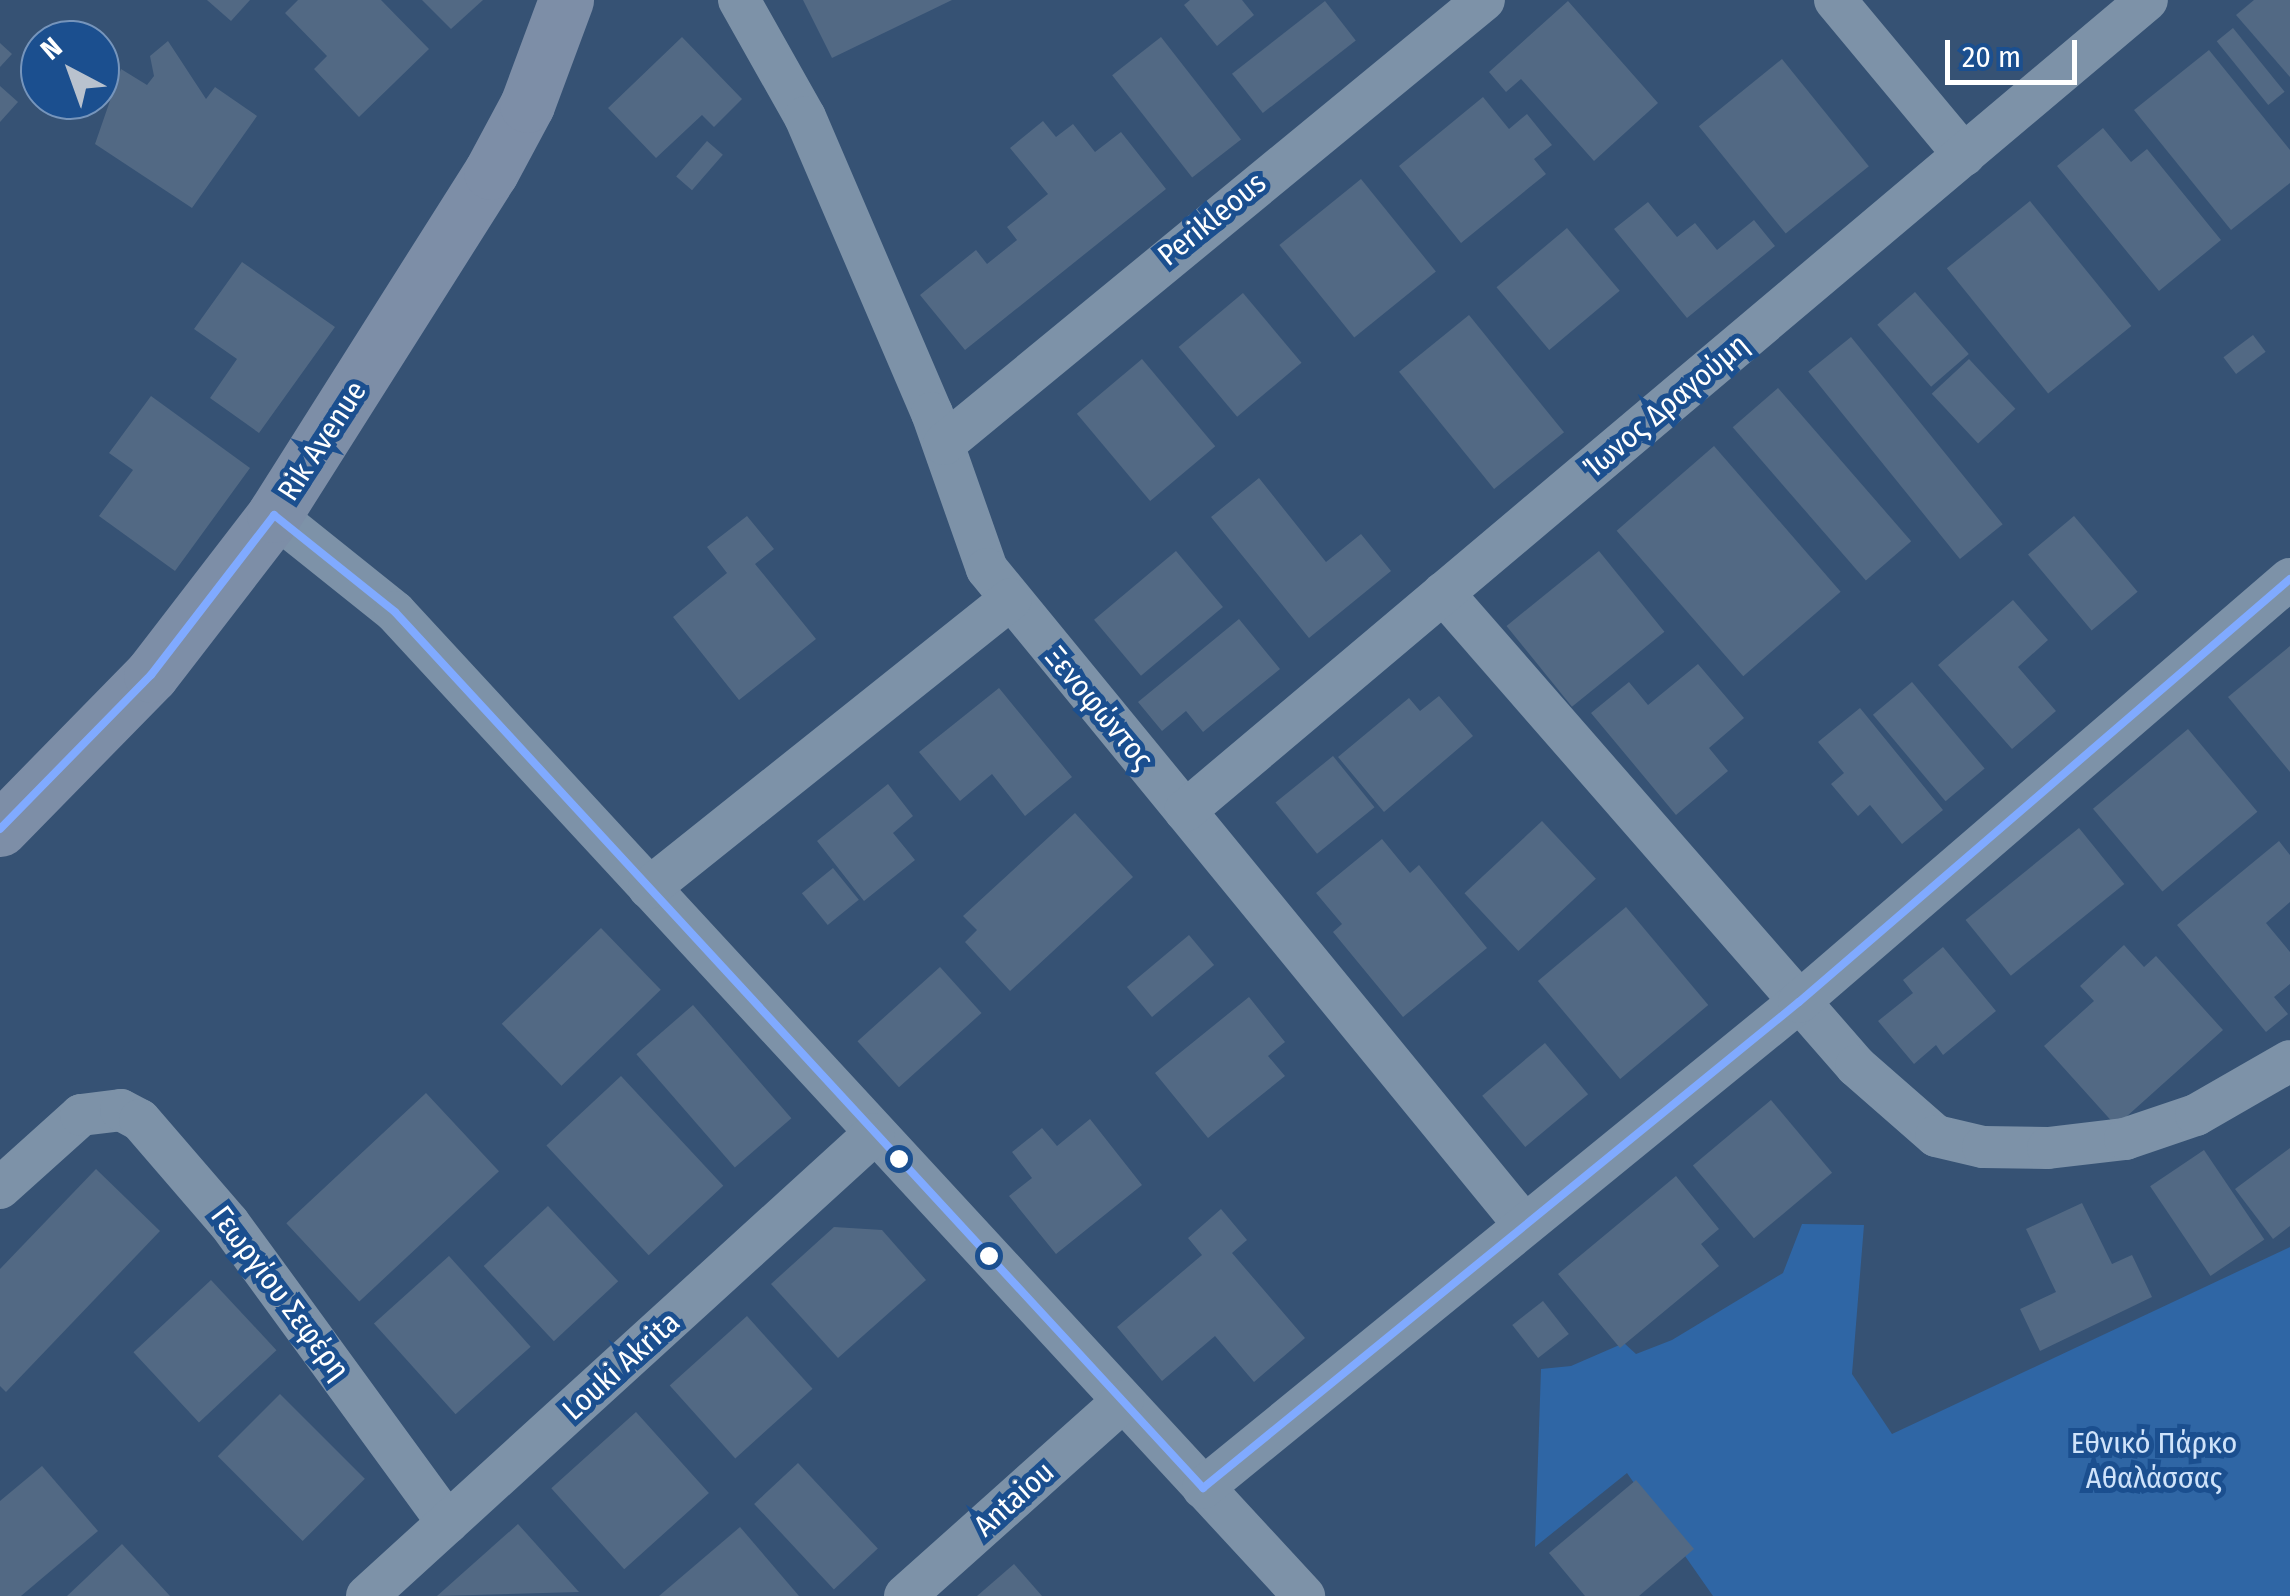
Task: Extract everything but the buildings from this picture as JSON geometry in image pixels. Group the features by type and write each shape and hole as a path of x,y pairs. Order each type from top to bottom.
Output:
{"main road":[{"name":"Rik Avenue","path":"6,810 151,674 274,514 492,172 527,105 566,0"}],"street":[{"name":"Ξενοφώντος","path":"739,0 805,117 944,444 970,532 1011,599 1522,1222"},
{"path":"1835,0 1964,155"},
{"name":"Ίωνος Δραγούμη","path":"1185,811 2146,0"},
{"name":"Perikleous","path":"944,444 1462,6"},
{"path":"274,514 395,612 1304,1596"},
{"path":"1204,1488 1522,1222 1799,1002 2290,579"},
{"path":"1443,593 1799,1002 1892,1102 1936,1136 1983,1147 2048,1148 2125,1139 2196,1115 2290,1061"},
{"path":"650,888 1011,599"},
{"name":"Γεωργίου Σεφέρη","path":"0,1188 82,1115 121,1110 158,1136 448,1522"},
{"name":"Louki Akrita","path":"366,1596 874,1134"},
{"name":"Antaiou","path":"905,1596 1123,1401"}],"green space":[{"name":"Εθνικό Πάρκο Αθαλάσσας","path":"1802,1224 1864,1225 1852,1374 1892,1434 2290,1247 2290,1596 1713,1596 1627,1473 1535,1547 1541,1369 1571,1366 1624,1343 1636,1354 1672,1340 1783,1273"}],"transit line":[{"path":"274,515 395,612 1203,1488"},
{"path":"0,829 151,675 274,515"},
{"path":"1203,1488 1799,1002 2290,579"}]}
